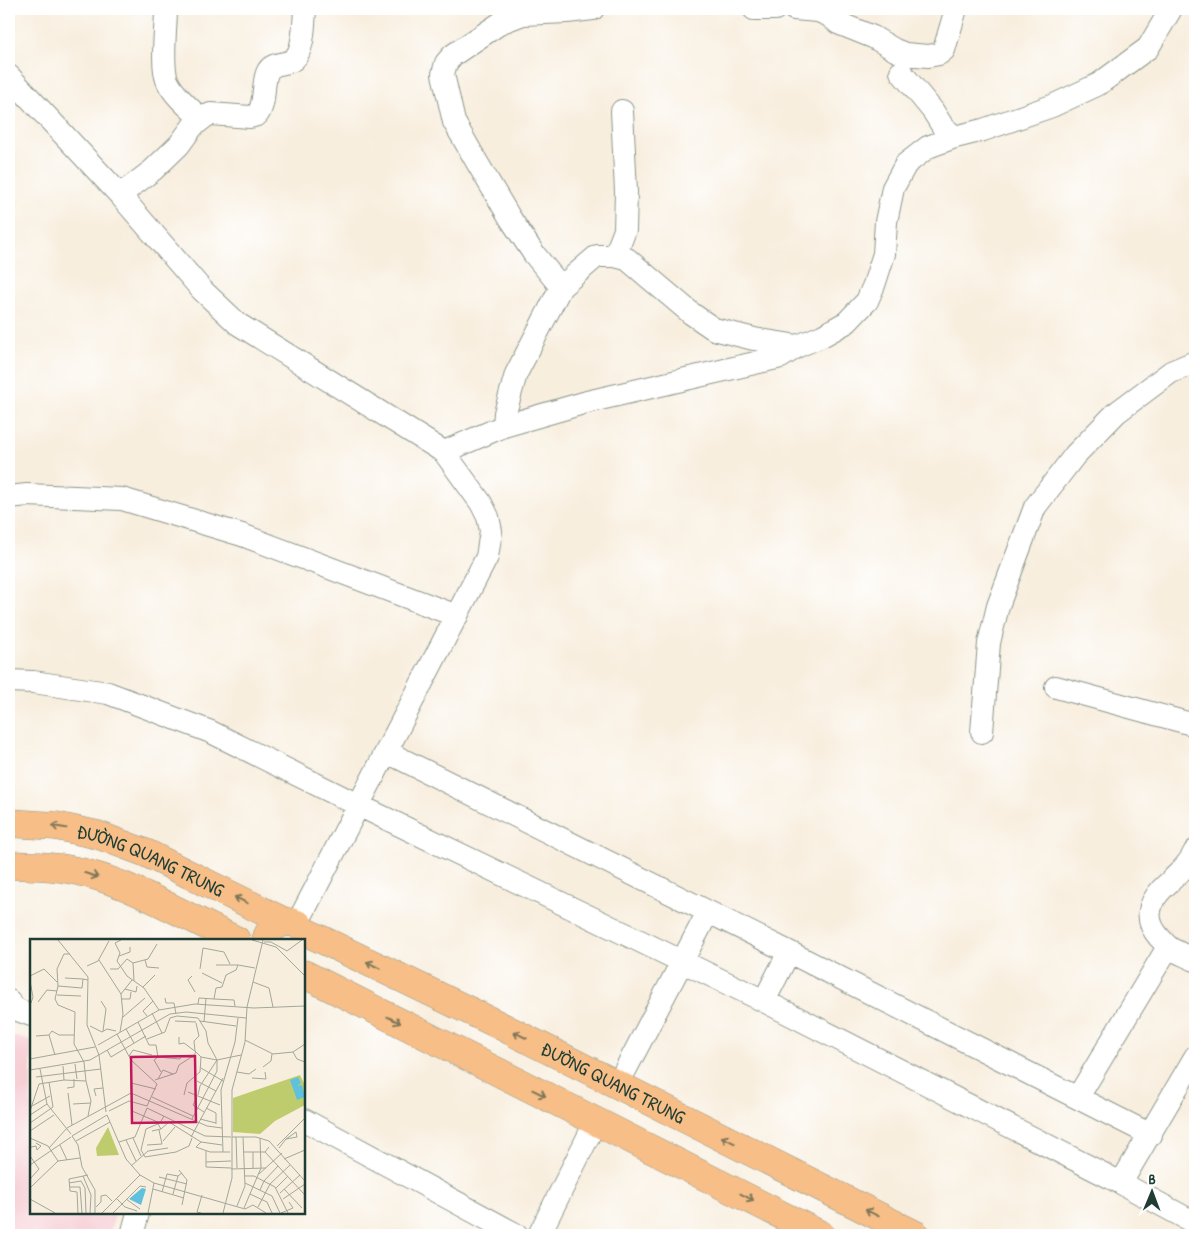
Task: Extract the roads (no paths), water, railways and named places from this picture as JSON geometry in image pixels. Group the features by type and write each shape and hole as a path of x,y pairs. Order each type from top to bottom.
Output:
{"main road":[{"name":"ĐƯỜNG QUANG TRUNG","path":"9,823 56,826 98,835 146,853 289,930 499,1025 916,1235"},
{"name":"ĐƯỜNG QUANG TRUNG","path":"9,865 51,866 86,873 132,890 234,939"},
{"path":"289,930 300,939"},
{"path":"305,943 311,948 305,960"},
{"path":"305,975 822,1235"}],"street":[{"path":"166,9 164,65 167,80 173,90 201,119"},
{"path":"561,287 534,254 487,180 454,122 443,74 446,63 453,55 500,15 593,9"},
{"path":"754,9 775,9"},
{"path":"794,9 828,15 838,23 873,37 905,54 928,56 939,54 944,50 956,9"},
{"path":"444,452 504,426 587,402 780,357 847,322 867,301 874,286 884,254 886,222 893,188 906,164 928,147 954,136 983,130 1052,106 1099,84 1148,48 1171,9"},
{"path":"120,195 153,170 179,145 193,126 201,119 211,114 250,117 257,115 261,107 267,72 271,67 293,60 298,54 303,36 305,10"},
{"path":"901,72 933,111 943,127 954,136"},
{"path":"9,76 120,195 202,290 238,324 444,452 488,517 491,531 487,557 387,752 289,930"},
{"path":"615,256 625,230 626,192 622,111"},
{"path":"504,426 505,413 516,374 561,287 598,256 615,256 627,259 692,314 714,329 754,339 798,346"},
{"path":"982,732 989,643 998,606 1035,507 1075,455 1116,413 1172,372 1195,362"},
{"path":"9,497 27,495 122,499 242,535 457,616"},
{"path":"9,681 33,682 108,692 211,732 358,805 682,960 1121,1183 1195,1223"},
{"path":"1056,687 1195,725"},
{"path":"387,752 1151,1135"},
{"path":"1195,851 1182,871 1161,890 1153,902 1149,916 1150,924 1168,947 1195,960"},
{"path":"618,1084 708,912"},
{"path":"1078,1097 1168,947"},
{"path":"764,1001 789,952"},
{"path":"9,1001 15,1009 30,1015"},
{"path":"1121,1183 1151,1135 1195,1057"},
{"path":"305,1121 517,1235"},
{"path":"539,1235 596,1121"},
{"path":"132,1235 138,1214"}]}
